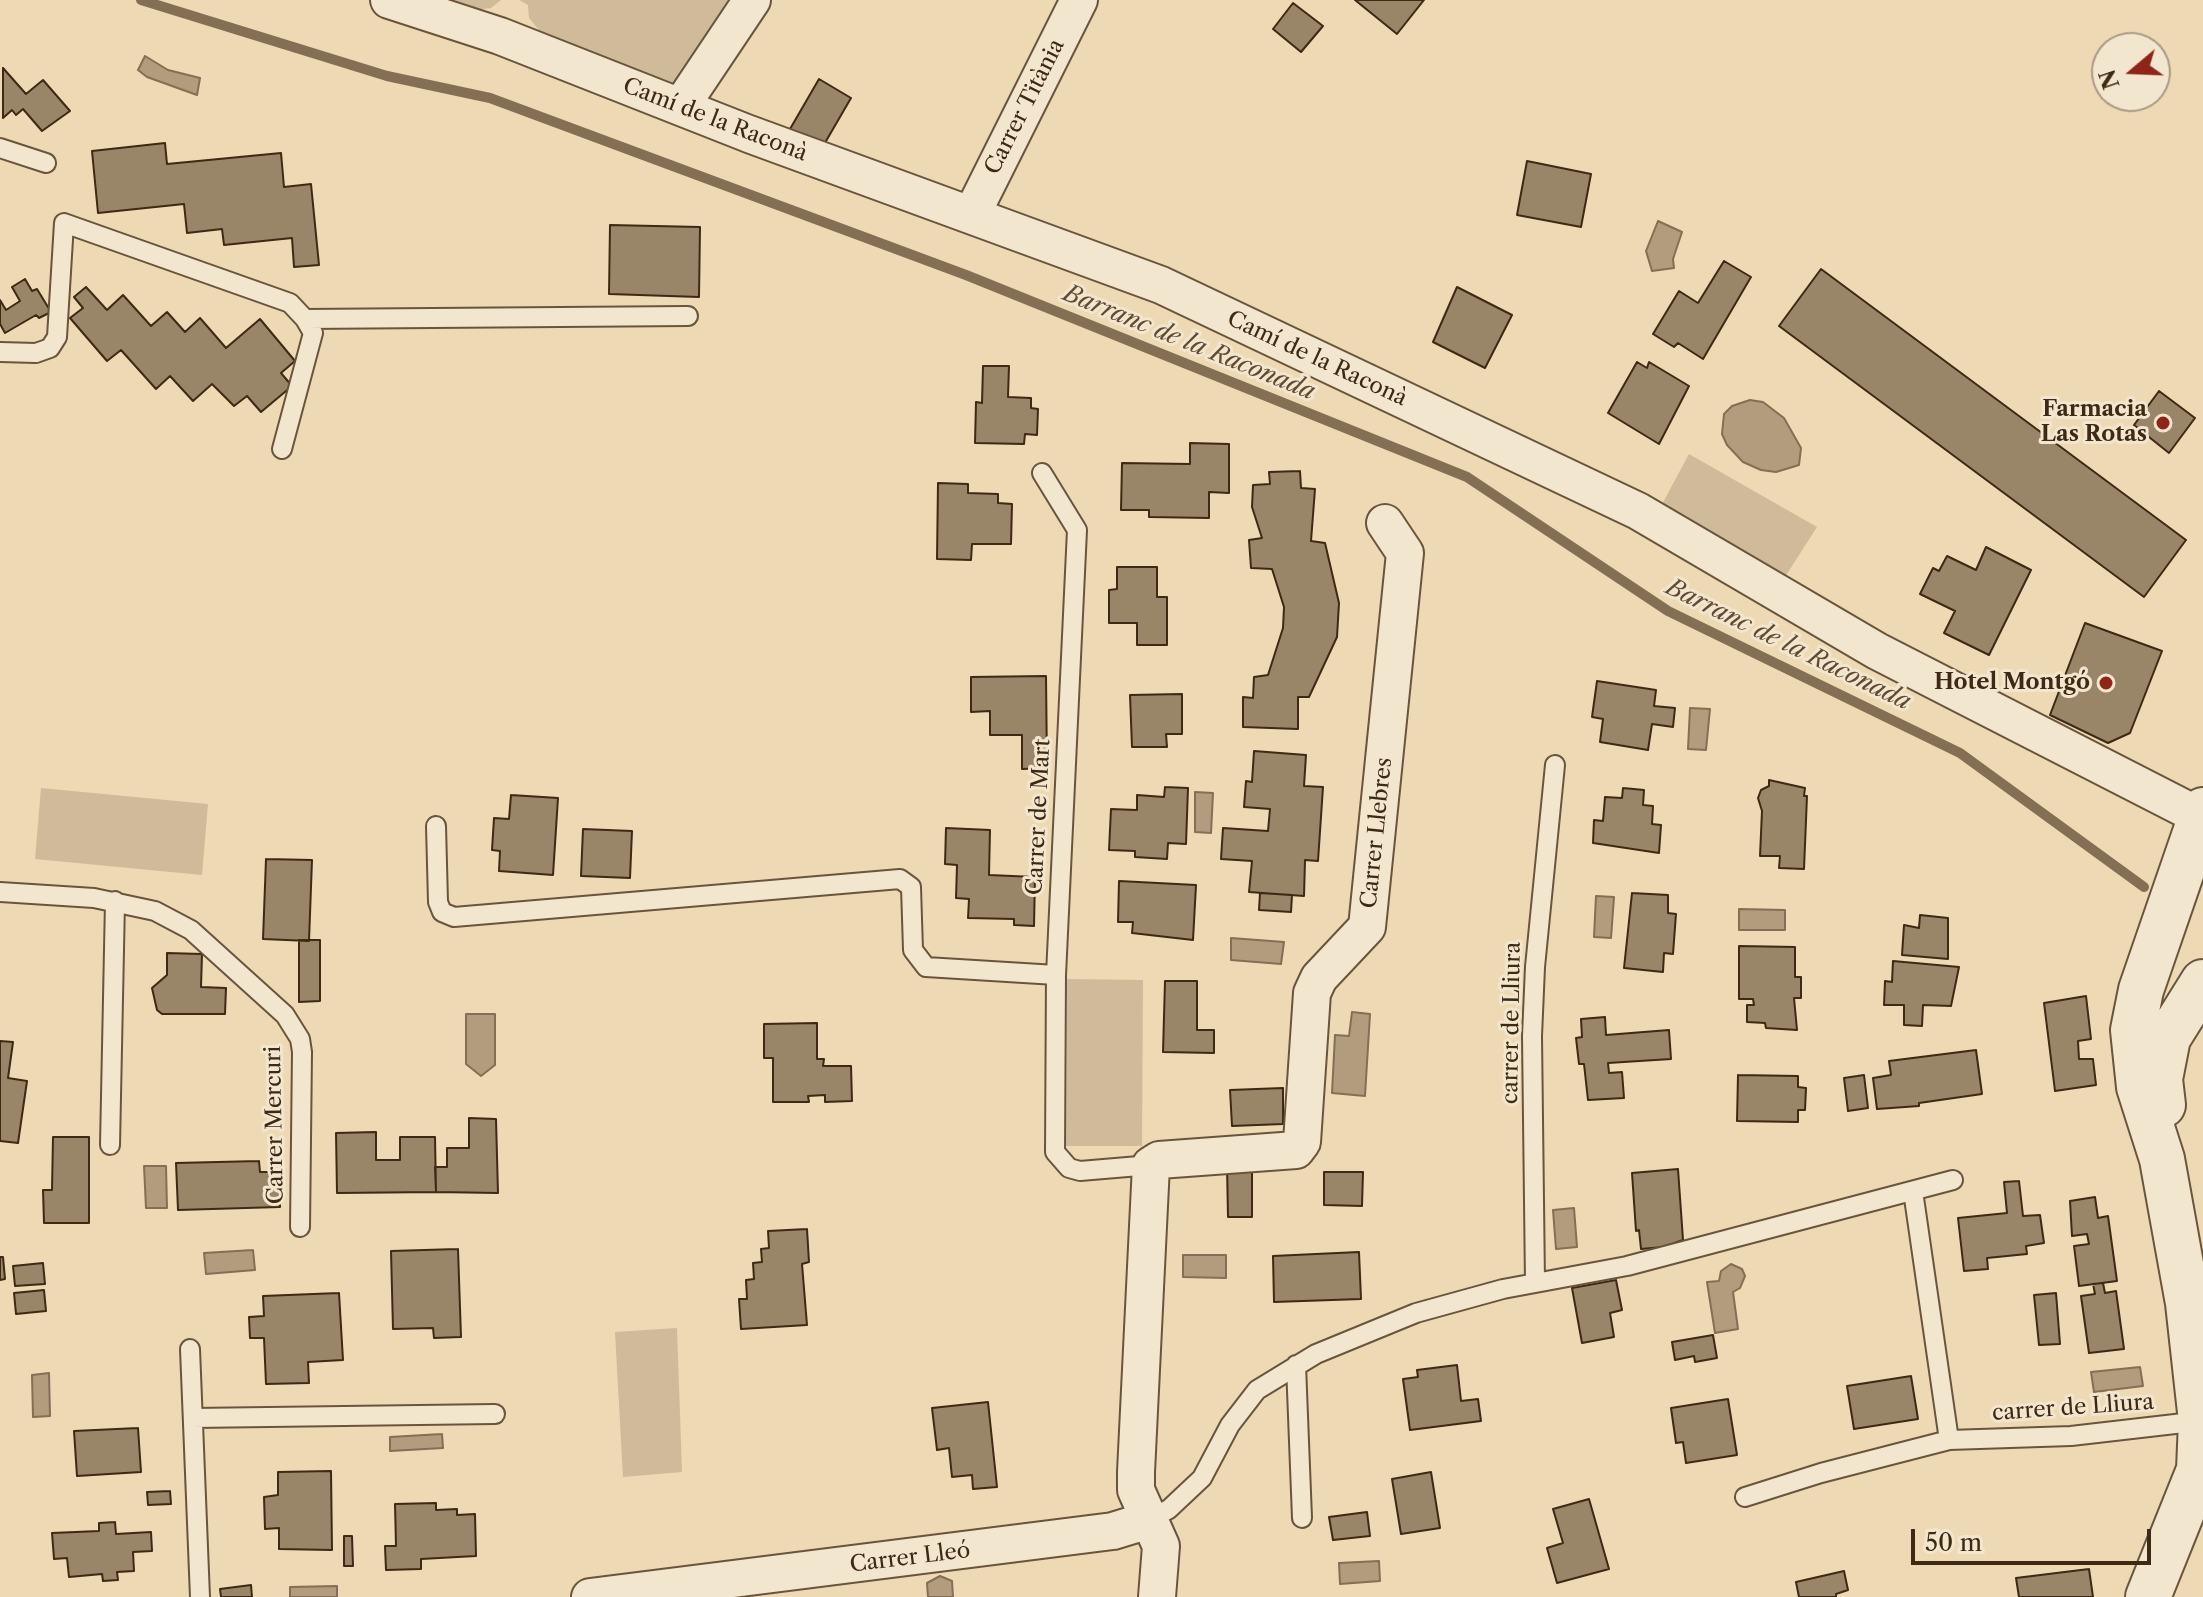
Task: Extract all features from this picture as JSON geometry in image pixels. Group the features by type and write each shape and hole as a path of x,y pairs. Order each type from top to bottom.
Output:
{"street":[{"name":"Camí de la Raconà","path":"389,0 500,36 794,151 1161,285 1638,511 1877,651 2202,814"},
{"path":"681,106 752,0"},
{"name":"Carrer Titània","path":"972,214 1079,0"},
{"name":"Carrer Llebres","path":"1151,1165 1159,1160 1296,1150 1302,1142 1312,993 1319,978 1367,927 1405,553 1385,523"},
{"path":"2148,1597 2199,1470 2201,1421 2196,1304 2162,1159 2139,1087 2133,1030 2141,990 2202,814"},
{"path":"2162,1159 2163,1052 2173,1027 2203,982"},
{"path":"1151,1165 1136,1490 1161,1546 1157,1597"},
{"name":"Carrer Lleó","path":"590,1597 1099,1534 1149,1520"}],"lane":[{"path":"0,148 46,163"},
{"path":"0,352 36,353 50,348 57,337 64,223 290,303 313,333 282,449"},
{"path":"305,319 688,316"},
{"name":"Carrer de Mart","path":"1042,473 1077,530 1056,975 1055,1152 1069,1168 1151,1165"},
{"name":"carrer de Lliura","path":"1535,1283 1533,1008 1555,765"},
{"path":"436,826 438,902 442,912 454,917 900,879 911,887 913,950 926,967 1056,975"},
{"name":"Carrer Mercuri","path":"0,892 18,890 115,901 155,911 191,930 285,1015 293,1026 302,1052 300,1227"},
{"path":"110,1145 115,901"},
{"path":"1149,1520 1169,1509 1202,1478 1230,1425 1257,1390 1296,1365 1416,1313 1535,1283 1627,1266 1953,1180"},
{"path":"1913,1191 1949,1440"},
{"path":"190,1349 200,1597"},
{"path":"1296,1365 1302,1518"},
{"path":"193,1418 495,1414"},
{"name":"carrer de Lliura","path":"1745,1497 1821,1473 1949,1440 2071,1436 2201,1421"}],"shaded area":[{"path":"433,0 501,0 491,8 467,11"},
{"path":"519,0 738,0 675,92 543,35 529,18 528,5"},
{"path":"145,56 168,70 200,78 197,95 147,77 138,70"},
{"path":"1658,221 1682,232 1673,259 1674,268 1652,271 1646,251"},
{"path":"1750,400 1763,402 1784,418 1801,448 1799,465 1776,472 1761,470 1743,462 1727,445 1722,434 1724,414 1732,406"},
{"path":"1689,454 1817,527 1783,580 1661,506"},
{"path":"1690,708 1710,709 1706,750 1688,749"},
{"path":"41,788 208,804 202,875 35,859"},
{"path":"1195,792 1213,793 1211,833 1195,832"},
{"path":"1596,896 1614,897 1611,938 1594,937"},
{"path":"1739,909 1785,910 1785,930 1739,930"},
{"path":"1231,938 1284,942 1281,964 1231,960"},
{"path":"1067,979 1143,980 1142,1146 1066,1146"},
{"path":"1352,1012 1370,1014 1365,1096 1332,1093 1335,1035 1349,1036"},
{"path":"466,1014 495,1014 495,1065 481,1076 466,1064"},
{"path":"144,1166 166,1166 167,1208 146,1208"},
{"path":"1574,1208 1577,1247 1556,1249 1553,1210"},
{"path":"253,1250 255,1270 206,1274 204,1253"},
{"path":"1183,1255 1226,1255 1226,1278 1183,1277"},
{"path":"1731,1264 1742,1269 1745,1276 1740,1288 1733,1292 1738,1329 1715,1333 1707,1282 1719,1281 1721,1271"},
{"path":"677,1328 682,1472 623,1477 615,1332"},
{"path":"2140,1367 2143,1386 2094,1392 2091,1372"},
{"path":"49,1373 50,1416 33,1417 32,1375"},
{"path":"442,1434 443,1448 390,1451 390,1437"},
{"path":"1379,1561 1380,1581 1340,1584 1339,1563"},
{"path":"940,1576 952,1581 953,1597 928,1597 927,1583"},
{"path":"337,1586 337,1597 290,1597 290,1587"}],"building":[{"path":"1355,0 1424,0 1397,34"},
{"path":"1293,3 1323,26 1301,52 1273,29"},
{"path":"3,68 26,94 43,80 70,111 42,131 23,109 16,115 12,110 3,118"},
{"path":"819,79 851,98 822,148 790,129"},
{"path":"165,143 167,164 281,153 284,187 311,184 319,265 294,267 292,238 224,245 222,229 187,233 184,204 98,213 92,151"},
{"path":"1527,161 1591,174 1581,227 1517,215"},
{"path":"610,225 700,227 699,297 609,294"},
{"path":"1724,261 1751,277 1703,359 1678,343 1674,347 1653,334 1679,291 1698,303"},
{"path":"1821,269 2186,540 2144,597 1779,326"},
{"path":"25,279 32,291 37,289 51,312 39,318 36,315 5,333 0,324 0,300 6,310 20,301 12,287"},
{"path":"86,287 107,310 123,295 151,326 167,312 185,332 200,318 226,348 260,319 295,361 281,373 292,386 261,412 247,396 234,406 212,384 193,401 170,376 156,389 121,350 107,361 70,318 83,308 74,297"},
{"path":"1457,287 1512,315 1485,368 1433,342"},
{"path":"1637,362 1647,368 1649,362 1689,386 1659,444 1608,413"},
{"path":"983,366 1009,366 1008,397 1031,398 1031,408 1038,409 1037,435 1025,434 1024,444 975,443 976,402 982,403"},
{"path":"2159,391 2195,418 2169,453 2134,425"},
{"path":"1190,443 1229,444 1229,493 1209,492 1209,518 1149,517 1149,510 1121,510 1122,463 1190,464"},
{"path":"1300,471 1301,488 1315,489 1311,541 1325,543 1339,603 1337,637 1309,697 1298,697 1298,729 1243,727 1243,697 1253,698 1254,677 1268,675 1283,628 1284,607 1272,569 1251,568 1249,540 1262,538 1252,507 1253,485 1270,484 1269,472"},
{"path":"938,483 968,484 968,493 998,494 998,503 1012,504 1011,544 972,544 971,560 937,559"},
{"path":"1986,547 2031,570 1989,655 1944,633 1955,611 1920,594 1933,568 1939,571 1947,556 1976,570"},
{"path":"1117,567 1157,567 1157,597 1167,597 1167,645 1137,645 1137,623 1109,623 1109,590 1117,589"},
{"name":"Hotel Montgó","path":"2085,623 2162,651 2130,733 2108,743 2050,715"},
{"path":"1046,676 1047,768 1022,769 1022,735 990,735 990,711 971,712 971,677"},
{"path":"1597,681 1656,690 1654,706 1675,708 1673,727 1652,724 1648,750 1600,742 1603,719 1592,717"},
{"path":"1182,694 1182,734 1166,734 1167,747 1132,747 1130,695"},
{"path":"1254,751 1306,755 1304,786 1323,787 1318,861 1305,860 1304,896 1249,892 1252,861 1221,859 1223,828 1268,831 1270,809 1244,807 1246,781 1252,782"},
{"path":"1769,780 1805,788 1804,869 1779,868 1780,856 1760,856 1762,811 1758,798 1761,790 1769,786"},
{"path":"1165,787 1188,788 1186,844 1168,843 1167,859 1135,857 1135,851 1109,850 1111,809 1137,810 1137,795 1164,797"},
{"path":"1623,788 1644,790 1643,805 1653,806 1652,824 1661,825 1659,853 1593,843 1594,820 1603,821 1605,797 1622,798"},
{"path":"511,795 558,798 553,875 499,871 500,851 492,850 494,818 509,819"},
{"path":"946,828 990,830 989,875 1035,877 1034,926 1014,925 1014,919 968,918 969,899 956,898 957,865 945,864"},
{"path":"583,829 632,831 630,878 581,876"},
{"path":"266,859 312,860 309,941 263,939"},
{"path":"1119,881 1196,885 1193,940 1132,933 1133,922 1118,922"},
{"path":"1260,893 1292,895 1291,912 1259,910"},
{"path":"1632,893 1668,895 1668,913 1676,914 1673,954 1664,953 1663,972 1624,968"},
{"path":"1920,915 1948,918 1948,959 1902,955 1904,925 1919,928"},
{"path":"299,940 320,940 320,1001 299,1002"},
{"path":"1739,946 1795,947 1795,977 1801,977 1801,998 1794,998 1797,1030 1766,1028 1765,1023 1747,1022 1747,1005 1754,1005 1753,999 1739,999"},
{"path":"167,953 202,954 201,987 226,988 225,1014 162,1014 157,1010 152,988 167,975"},
{"path":"1893,961 1959,967 1951,1006 1923,1005 1922,1026 1904,1025 1904,1005 1884,1005 1885,981 1892,982"},
{"path":"1165,981 1197,981 1197,1030 1214,1030 1214,1053 1163,1052"},
{"path":"2086,996 2091,1039 2078,1041 2079,1059 2093,1059 2096,1085 2055,1091 2044,1003"},
{"path":"1605,1017 1606,1035 1669,1030 1671,1059 1608,1063 1609,1073 1622,1072 1624,1098 1588,1100 1584,1064 1579,1064 1576,1038 1582,1037 1581,1019"},
{"path":"817,1023 817,1059 824,1059 823,1066 851,1066 852,1101 825,1102 825,1095 808,1096 809,1102 773,1102 773,1058 764,1058 764,1024"},
{"path":"0,1041 13,1042 8,1078 27,1081 18,1143 0,1141"},
{"path":"1976,1050 1982,1094 1919,1103 1919,1106 1877,1109 1873,1078 1891,1075 1889,1061"},
{"path":"1738,1075 1798,1076 1798,1087 1806,1088 1805,1110 1798,1110 1798,1122 1737,1121"},
{"path":"1864,1075 1868,1108 1848,1111 1844,1078"},
{"path":"1283,1088 1283,1124 1232,1126 1230,1090"},
{"path":"469,1118 496,1119 498,1193 436,1192 435,1167 447,1167 447,1148 469,1148"},
{"path":"376,1132 376,1160 400,1160 400,1137 435,1137 436,1192 337,1193 336,1133"},
{"path":"53,1137 89,1137 89,1223 44,1223 43,1190 52,1190"},
{"path":"259,1161 260,1172 279,1172 280,1207 178,1210 176,1163"},
{"path":"1252,1165 1252,1217 1228,1217 1227,1166"},
{"path":"1678,1169 1683,1240 1663,1247 1641,1249 1639,1230 1636,1231 1632,1173"},
{"path":"1324,1172 1363,1172 1362,1206 1324,1205"},
{"path":"2019,1181 2023,1216 2040,1215 2044,1243 2026,1246 2027,1254 1987,1258 1988,1269 1964,1271 1958,1218 2007,1213 2004,1182"},
{"path":"2095,1197 2098,1218 2108,1216 2117,1281 2079,1286 2074,1246 2089,1244 2087,1234 2072,1236 2070,1201"},
{"path":"807,1229 809,1262 802,1264 807,1325 741,1329 739,1299 747,1299 746,1280 754,1279 753,1263 762,1262 761,1249 769,1248 768,1231"},
{"path":"458,1249 461,1337 434,1338 433,1328 393,1329 391,1251"},
{"path":"1359,1252 1361,1299 1274,1302 1273,1256"},
{"path":"0,1257 3,1257 5,1279 0,1280"},
{"path":"43,1263 45,1284 15,1286 13,1266"},
{"path":"1616,1280 1622,1310 1610,1313 1614,1337 1582,1343 1572,1288"},
{"path":"2103,1283 2105,1293 2116,1291 2124,1349 2089,1353 2081,1296 2095,1294 2093,1284"},
{"path":"44,1290 46,1311 16,1314 14,1293"},
{"path":"339,1293 343,1360 308,1362 309,1383 266,1384 264,1338 250,1338 249,1317 264,1316 263,1296"},
{"path":"2056,1293 2060,1344 2039,1345 2034,1295"},
{"path":"1713,1335 1717,1358 1695,1362 1694,1356 1675,1360 1672,1342"},
{"path":"1457,1365 1461,1401 1478,1399 1481,1421 1410,1430 1403,1379 1418,1377 1417,1370"},
{"path":"1911,1376 1918,1419 1854,1429 1847,1386"},
{"path":"1728,1399 1737,1455 1686,1463 1683,1442 1676,1443 1671,1408"},
{"path":"988,1402 997,1487 973,1489 972,1475 952,1477 949,1448 937,1450 932,1408"},
{"path":"138,1428 141,1472 77,1476 74,1431"},
{"path":"331,1471 332,1550 279,1549 279,1528 265,1529 264,1497 278,1495 278,1472"},
{"path":"1431,1472 1440,1528 1401,1534 1392,1479"},
{"path":"170,1491 171,1504 148,1505 147,1492"},
{"path":"1589,1499 1609,1569 1557,1583 1547,1548 1563,1543 1553,1509"},
{"path":"436,1503 436,1510 457,1509 457,1515 475,1514 476,1556 421,1559 421,1569 386,1570 385,1546 396,1546 395,1504"},
{"path":"1367,1512 1370,1536 1333,1540 1329,1517"},
{"path":"115,1522 116,1534 151,1532 152,1551 133,1552 134,1571 117,1572 118,1580 103,1581 102,1574 69,1577 67,1558 54,1559 52,1533 99,1531 99,1523"},
{"path":"344,1536 352,1536 353,1566 344,1566"},
{"path":"2089,1569 2093,1597 2019,1597 2016,1578"},
{"path":"1844,1571 1848,1590 1836,1594 1836,1597 1799,1597 1796,1582"},
{"path":"251,1585 252,1597 221,1597 220,1589"}],"waterway":[{"name":"Barranc de la Raconada","path":"141,0 387,76 490,98 966,275 1467,477 1668,611 1960,753 2144,887"}],"place":[{"name":"Farmacia Las Rotas","path":"2163,423"},
{"name":"Hotel Montgó","path":"2106,683"}]}
